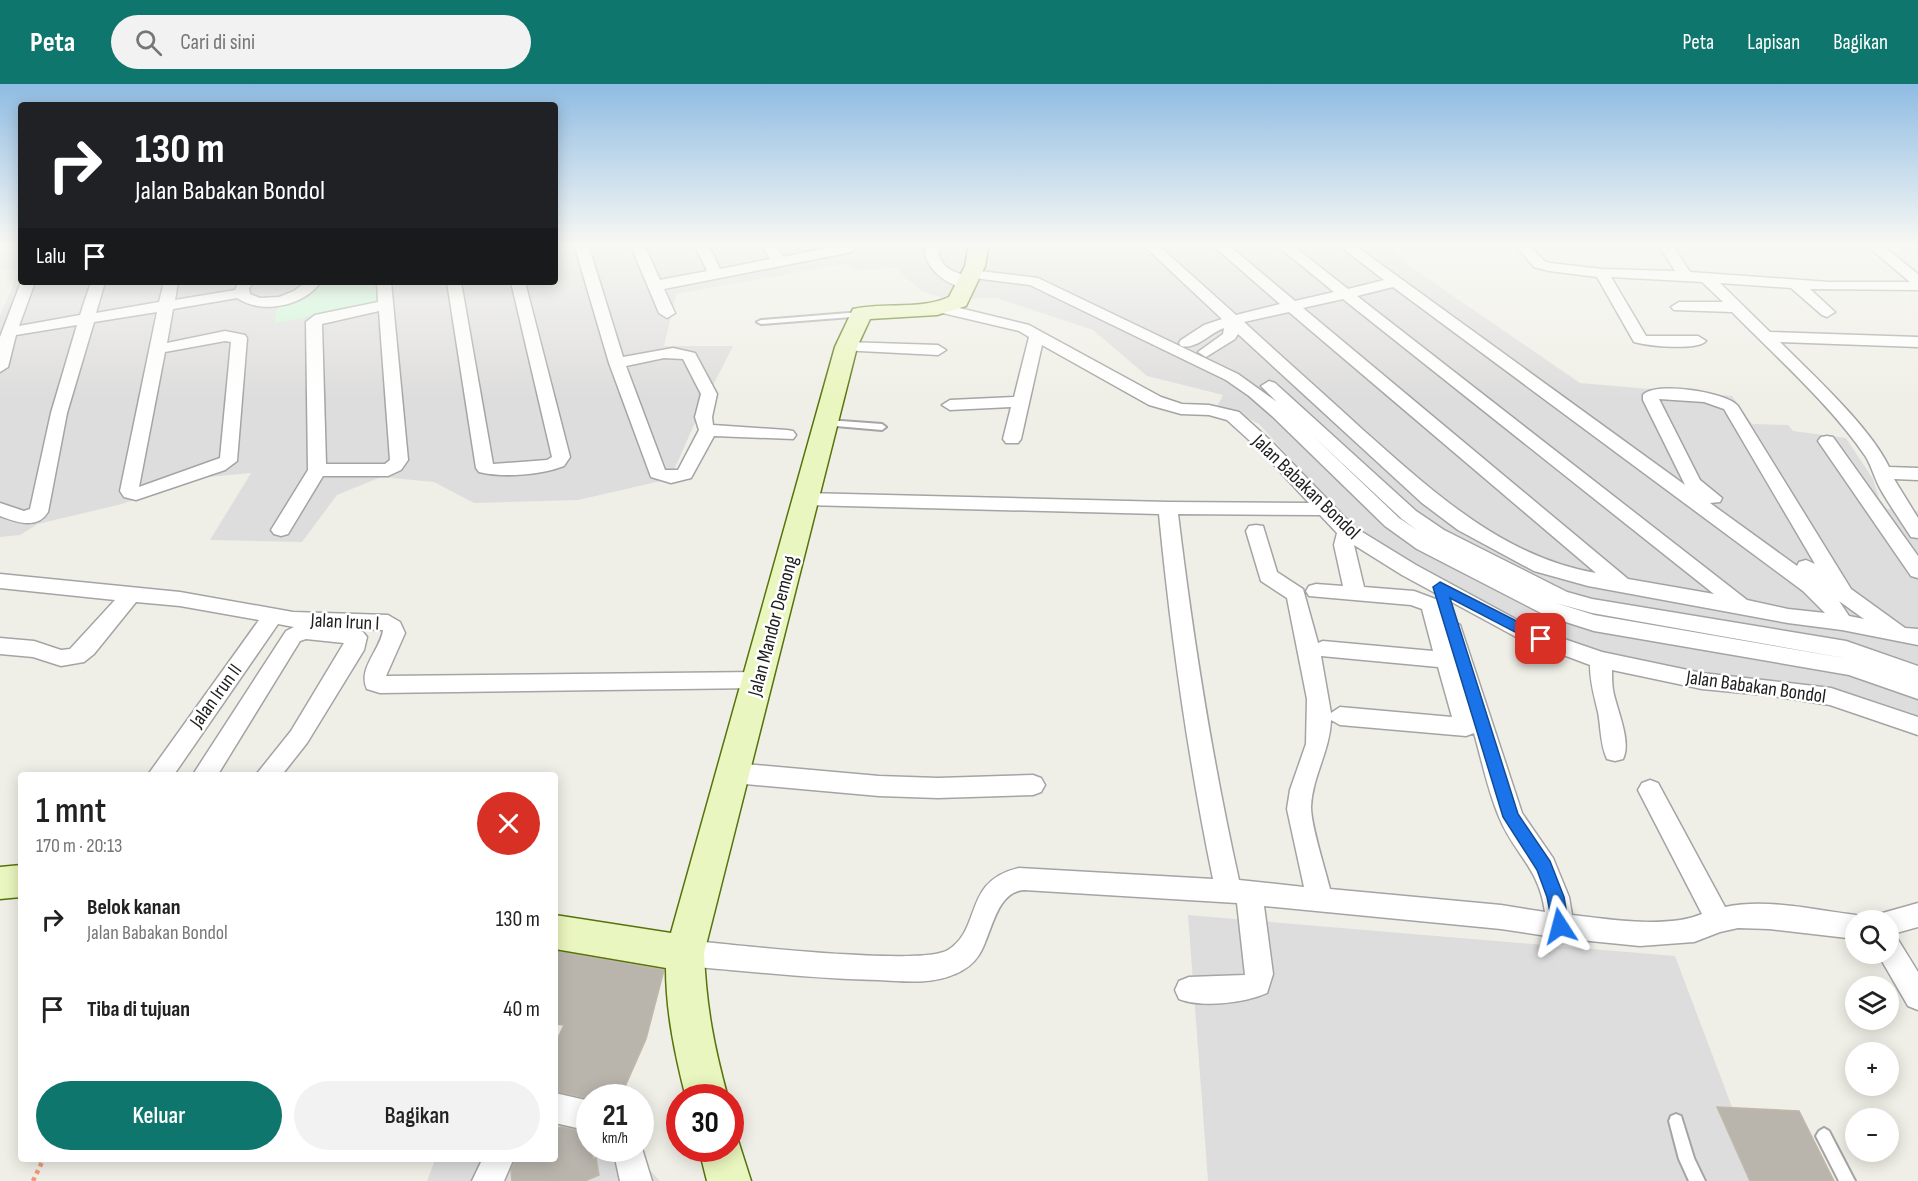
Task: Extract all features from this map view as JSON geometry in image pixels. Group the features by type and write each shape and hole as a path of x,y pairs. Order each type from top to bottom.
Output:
{"main road":[{"path":"861,314 886,309 939,308 958,301 961,295"},
{"name":"Jalan Mandor Demong","path":"703,1084 686,999 685,953 757,680 792,559 805,499 846,347 861,314"},
{"path":"0,883 18,881"},
{"path":"558,932 685,953"},
{"path":"724,1162 729,1181"}],"street":[{"path":"0,366 9,332 23,295"},
{"path":"0,509 25,518 39,512 59,413 94,295"},
{"path":"158,349 225,336 239,338 229,456 228,461 219,465 131,493 129,491 168,295"},
{"path":"9,332 166,304 185,303 214,295"},
{"path":"247,295 248,300 256,302 278,301 295,295"},
{"path":"317,470 388,470 399,460 384,295"},
{"path":"456,295 483,463 485,468 493,470 550,465 558,462 561,457 521,295"},
{"path":"596,295 617,363 657,473 660,476 680,477 685,474 708,430"},
{"path":"658,295 667,313"},
{"path":"1062,295 1232,377 1255,392 1348,468"},
{"path":"1087,295 1244,370 1270,386 1348,468 1392,522 1424,544 1554,611 1846,649 1918,674"},
{"path":"1206,295 1429,499 1465,526 1541,566 1588,579 1788,616 1842,622 1909,636"},
{"path":"1279,295 1622,585"},
{"path":"1188,343 1209,328 1233,320 1340,295"},
{"path":"1347,295 1742,606"},
{"path":"1415,295 1685,486 1844,595 1909,636"},
{"path":"1615,295 1640,339 1698,341"},
{"path":"1723,295 1819,392 1858,436 1884,473 1886,483 1918,532"},
{"path":"1808,295 1827,312"},
{"path":"281,530 317,470 314,322 320,318 384,305"},
{"path":"1679,307 1734,307"},
{"name":"Jalan Babakan Bondol","path":"939,308 1008,323 1037,334 1155,401 1180,409 1209,410 1233,416 1266,446 1347,532 1440,587 1525,633 1600,660 1702,681 1776,688 1832,697 1918,726"},
{"path":"1206,352 1230,336 1233,320"},
{"path":"1012,439 1037,334"},
{"path":"1765,337 1918,342"},
{"path":"846,347 938,350"},
{"path":"617,363 672,352 689,356 709,394 702,420 702,424 708,430 787,435"},
{"path":"1842,622 1829,602 1685,486 1651,396 1713,398 1730,406 1844,595"},
{"path":"950,405 1022,402"},
{"path":"1827,441 1918,571"},
{"path":"1884,473 1918,474"},
{"path":"805,499 1168,508 1326,509"},
{"path":"1168,508 1182,638 1206,787 1239,892 1259,974 1257,984 1248,988 1189,990"},
{"path":"1256,531 1268,576 1296,594 1317,692 1318,735 1314,759 1299,797 1299,809 1320,900"},
{"path":"1347,532 1344,545 1355,594"},
{"name":"Jalan Irun I","path":"0,581 180,599 293,620 388,622 393,627 394,633 375,672 375,683 380,685 538,683 645,678 757,680"},
{"path":"1440,587 1511,817 1544,866 1556,897 1560,926"},
{"path":"1316,591 1414,598 1431,605 1466,727 1340,716"},
{"path":"0,646 34,649 62,658 76,656 86,648 131,594"},
{"name":"Jalan Irun II","path":"162,772 273,616"},
{"path":"1611,617 1851,667 1918,691"},
{"path":"207,772 293,636 304,632 356,637 353,650 299,737 270,772"},
{"path":"1323,650 1447,660"},
{"path":"1600,660 1602,690 1609,712 1615,752"},
{"path":"734,773 879,786 938,788 1033,785"},
{"path":"1650,790 1718,920"},
{"path":"685,953 846,968 933,968 948,965 962,956 974,943 991,897 1015,880 1033,879 1239,892 1501,916 1560,926 1640,934 1680,933 1738,916 1769,917 1845,926"},
{"path":"1899,920 1918,915"},
{"path":"1898,964 1918,997"},
{"path":"558,1109 576,1113"},
{"path":"488,1181 497,1162"},
{"path":"631,1162 636,1181"}],"lane":[{"path":"761,322 861,314"},
{"path":"827,423 882,427"},
{"path":"1676,1121 1687,1159 1697,1181"},
{"path":"1824,1136 1847,1181"}],"path":[{"path":"33,1181 42,1162"}],"shaded area":[{"path":"9,295 676,295 664,346 733,346 701,409 670,479 578,500 474,503 434,482 381,477 337,495 302,542 210,540 251,473 198,478 122,504 38,524 20,535 0,537 0,316"},
{"path":"934,295 1452,295 1580,383 1732,396 1752,424 1788,425 1793,431 1846,438 1873,479 1879,498 1887,509 1918,511 1918,718 1878,702 1815,686 1650,666 1542,636 1363,538 1259,424 1240,414 1217,407 1223,395 1147,376 1093,330 996,298 945,299"},
{"path":"1188,915 1675,956 1760,1181 1208,1181"},
{"path":"558,1122 576,1122 576,1162 643,1162 660,1181 427,1181 434,1162 558,1162"}],"green space":[{"path":"293,295 379,295 379,303 275,323 277,304"}],"building":[{"path":"558,952 664,970 646,1039 626,1084 576,1084 576,1096 558,1092 558,1038 564,1025 558,1024"},
{"path":"1717,1107 1799,1111 1834,1181 1750,1181"},
{"path":"558,1128 576,1130 576,1162 597,1162 599,1175 585,1181 512,1181 511,1170 514,1162 558,1162"}],"route":[{"path":"1541,639 1490,615 1440,587 1511,817 1544,866 1556,897 1560,926"}]}
